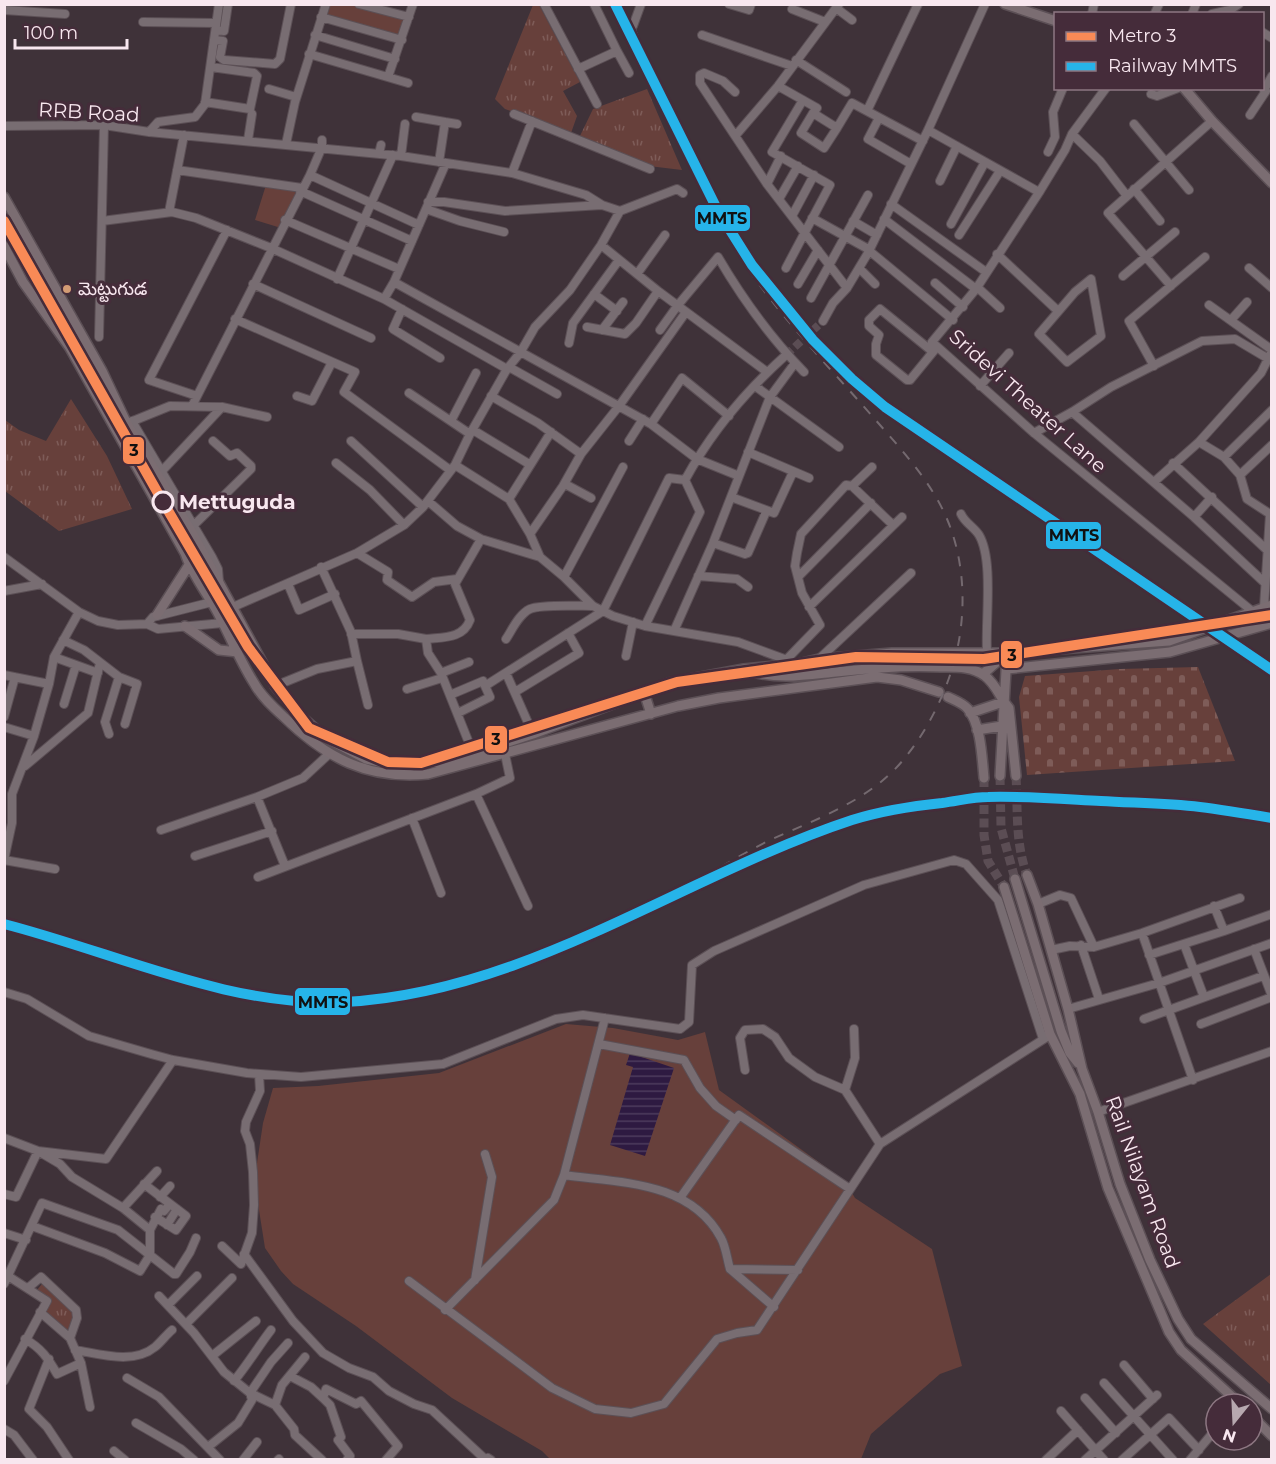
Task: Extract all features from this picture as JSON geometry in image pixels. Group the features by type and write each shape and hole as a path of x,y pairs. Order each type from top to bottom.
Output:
{"main road":[{"path":"1005,4 1054,20"},
{"path":"1186,90 1212,121 1272,183"},
{"path":"4,197 275,686 310,726 326,738 366,759 403,766 451,760 533,734 669,683 744,669 798,664 819,658 892,653 1007,653 1169,641 1268,606"},
{"path":"4,246 23,282 70,348 185,553 189,565 212,602 254,684 306,739 329,754 368,770 387,775 412,776 447,770 688,704 877,677 901,680 943,694 958,702 970,713 977,730 984,778"},
{"path":"157,615 189,565"},
{"path":"1007,669 1170,652 1270,623"},
{"path":"185,626 219,650 238,652"},
{"path":"1000,776 1007,653"},
{"path":"983,674 1007,653"},
{"path":"744,669 773,676 806,676 890,667 962,667 983,674 995,686 1003,702 1009,708 1016,776"},
{"path":"644,692 651,714"},
{"path":"624,700 630,720"},
{"path":"970,713 1003,702"},
{"path":"977,730 1002,726"},
{"name":"Rail Nilayam Road","path":"1027,875 1038,904 1068,1009 1082,1069 1120,1184 1150,1260 1178,1319 1191,1339 1272,1409"},
{"name":"Rail Nilayam Road","path":"1015,879 1061,1031 1070,1053 1082,1069"},
{"name":"Rail Nilayam Road","path":"1004,887 1047,1037 1080,1094 1108,1188 1169,1332 1181,1350 1227,1392"}],"street":[{"path":"211,67 254,73 257,76 250,109 205,102 211,67 218,41 219,4"},
{"path":"219,28 228,4"},
{"path":"218,41 222,59 275,64 280,59 291,4"},
{"path":"286,144 296,97 326,4"},
{"path":"359,4 409,17"},
{"path":"388,77 413,4"},
{"path":"544,4 597,104"},
{"path":"594,4 629,73"},
{"path":"633,26 641,4"},
{"path":"729,4 749,10 751,4"},
{"path":"867,111 918,4"},
{"path":"823,321 833,303 847,288 871,251 985,4"},
{"path":"1232,12 1239,4"},
{"path":"736,135 778,86 837,6 852,20"},
{"path":"792,9 825,22"},
{"path":"4,10 65,14"},
{"path":"321,17 402,39"},
{"path":"143,22 219,28"},
{"path":"315,35 394,59"},
{"path":"702,35 794,63 846,92"},
{"path":"578,69 617,51"},
{"path":"309,54 408,83"},
{"path":"735,92 721,80 704,73 700,75 700,83 768,184 847,288"},
{"path":"1250,115 1272,76"},
{"path":"778,86 817,108 801,133 824,148 852,103 923,141"},
{"path":"269,88 296,97"},
{"path":"1048,152 1055,137 1053,112 1062,90"},
{"name":"Sridevi Theater Lane","path":"1105,90 1072,134 1065,150 1039,192 976,288 953,320 933,342 935,350 1251,611"},
{"path":"1151,94 1157,96 1173,90"},
{"path":"786,268 830,185 772,152 803,100"},
{"name":"RRB Road","path":"4,126 104,125 149,132 158,122 195,117 202,110 205,102"},
{"path":"813,113 837,128"},
{"path":"248,140 252,114"},
{"path":"514,114 650,168"},
{"path":"416,117 457,124"},
{"path":"879,118 868,139 911,164"},
{"path":"1171,286 1108,213 1212,121"},
{"path":"384,299 419,225 443,162 446,122"},
{"path":"512,173 532,122"},
{"path":"337,279 371,202 397,155 405,124"},
{"path":"1134,124 1189,190"},
{"path":"99,337 104,125"},
{"path":"928,130 1039,192"},
{"path":"149,132 286,144 332,145 512,173 586,195 602,205 620,211 678,189 683,193"},
{"path":"1072,134 1100,161 1127,196"},
{"path":"169,212 184,135"},
{"path":"192,406 309,175 322,144"},
{"path":"379,154 381,145"},
{"path":"940,181 957,146"},
{"path":"768,184 781,156"},
{"path":"951,224 985,162"},
{"path":"779,199 798,166"},
{"path":"177,170 301,190 412,241"},
{"path":"959,235 1000,171"},
{"path":"309,175 419,225"},
{"path":"792,216 814,175"},
{"path":"1134,189 1160,221"},
{"path":"811,298 868,195"},
{"path":"427,206 444,202 505,211 602,205"},
{"path":"891,204 986,272"},
{"path":"427,206 459,221 504,232"},
{"path":"233,607 357,553 404,525 426,504 453,468 491,396 535,327 570,290 601,245 620,211"},
{"path":"102,221 169,212 196,218 271,248 384,299 557,394"},
{"path":"812,218 871,251 953,320"},
{"path":"884,219 1000,308"},
{"path":"285,220 399,269"},
{"path":"853,221 877,235"},
{"path":"197,396 149,380 227,230"},
{"path":"1123,276 1175,232"},
{"path":"637,274 665,235"},
{"path":"601,245 658,291 767,372"},
{"path":"798,284 818,250"},
{"path":"998,254 1058,312"},
{"path":"660,330 718,257 739,292 786,355 804,372"},
{"path":"1154,366 1129,321 1205,257"},
{"path":"569,343 573,323 619,260"},
{"path":"859,268 875,284"},
{"path":"1249,268 1272,288"},
{"path":"1090,279 1101,336 1067,362 1039,334 1058,312 1090,279"},
{"path":"394,282 643,419 697,459 739,476"},
{"path":"935,283 963,307"},
{"path":"253,284 371,338"},
{"path":"587,327 625,334 658,291"},
{"path":"594,294 617,311"},
{"path":"603,330 623,302"},
{"path":"1231,321 1247,302"},
{"path":"1209,305 1270,353"},
{"path":"402,309 393,329 440,358"},
{"path":"880,309 935,350 910,380 907,380 876,355 879,335 869,326 869,320 880,309"},
{"path":"530,534 566,485 581,458 686,312"},
{"path":"235,319 355,372 344,392 453,468 509,499 530,534 540,557"},
{"path":"1034,433 1111,387 1202,341 1235,339 1270,353"},
{"path":"980,386 1009,353"},
{"path":"1154,482 1199,442 1261,373 1270,353"},
{"path":"685,480 697,459 729,416 767,372 786,355"},
{"path":"297,396 312,401 332,362"},
{"path":"674,632 713,543 770,397 795,363"},
{"path":"451,421 476,373"},
{"path":"651,424 682,378 729,416"},
{"path":"755,386 839,447"},
{"path":"410,393 451,421 529,464"},
{"path":"491,396 551,432 581,458"},
{"path":"219,582 218,569 212,557 130,422 170,406 222,407 267,417"},
{"path":"161,472 222,407"},
{"path":"1224,457 1272,410"},
{"path":"1072,412 1194,517 1265,583"},
{"path":"629,441 643,419"},
{"path":"509,499 551,432"},
{"path":"194,525 251,469 251,466 237,453 230,456 213,441"},
{"path":"351,441 426,504 458,526 481,539 540,557 593,606 603,611 645,626 738,642 798,664"},
{"path":"1199,442 1224,457 1240,475 1247,498 1270,514 1267,550 1269,564 1265,583 1270,623"},
{"path":"1240,475 1272,445"},
{"path":"748,452 809,478"},
{"path":"336,462 370,490 404,525"},
{"path":"1173,463 1267,550"},
{"path":"564,577 623,467"},
{"path":"852,486 872,467"},
{"path":"730,497 772,514 776,512 793,472"},
{"path":"485,686 603,611 669,478 685,480"},
{"path":"645,626 700,512 685,480"},
{"path":"566,485 591,498"},
{"path":"787,659 820,625 802,593 795,566 801,534 846,485 852,486 893,525"},
{"path":"1194,517 1212,497"},
{"path":"798,577 871,503"},
{"path":"713,543 748,553 766,512"},
{"path":"961,514 979,535 984,552 987,588 987,652"},
{"path":"809,607 902,517"},
{"path":"351,634 398,634 426,639 458,635 470,620 456,590 457,579 481,539"},
{"path":"357,553 388,572 387,580 412,597 434,582 457,579"},
{"path":"4,557 79,612 98,621 118,625 147,624 158,629 223,623"},
{"path":"321,567 351,634 368,705"},
{"path":"819,658 911,573"},
{"path":"698,576 737,579 748,587"},
{"path":"4,591 42,584"},
{"path":"288,584 299,610 334,594"},
{"path":"147,624 157,615 212,602"},
{"path":"506,639 517,622 530,609 593,606"},
{"path":"55,869 4,860 12,794 34,736 54,657 79,612"},
{"path":"626,656 633,622"},
{"path":"515,692 579,653 568,633"},
{"path":"426,639 428,653 450,695 473,753"},
{"path":"63,640 84,650 119,677 137,684 125,724"},
{"path":"54,657 98,674"},
{"path":"275,686 318,669 357,661"},
{"path":"406,689 441,676 469,662"},
{"path":"24,767 88,713 100,663"},
{"path":"64,704 76,665"},
{"path":"506,674 533,734"},
{"path":"4,675 49,684"},
{"path":"4,717 15,677"},
{"path":"109,734 105,722 119,677"},
{"path":"450,695 483,681 490,697 458,713"},
{"path":"4,728 34,736"},
{"path":"161,830 257,797 303,778 329,754"},
{"path":"258,877 476,794 510,778 505,754"},
{"path":"476,794 528,906"},
{"path":"257,797 285,866"},
{"path":"412,818 441,893"},
{"path":"195,856 272,831"},
{"path":"4,992 27,999 89,1036 173,1060 259,1074 301,1077 442,1064 556,1019 583,1015 680,1029 689,1022 692,965 714,951 864,885 954,860 966,864 998,900 1047,1037 880,1144 757,1330 717,1339 664,1404 631,1413 595,1409 552,1388 409,1281"},
{"path":"1038,904 1060,895 1071,898 1094,947"},
{"path":"1051,950 1080,945 1094,947 1142,933 1240,898"},
{"path":"1214,906 1224,931"},
{"path":"1149,955 1272,914"},
{"path":"1142,933 1192,1080"},
{"path":"1068,1009 1159,983 1272,943"},
{"path":"1185,944 1204,997"},
{"path":"1080,945 1099,999"},
{"path":"1201,1024 1272,997 1254,949"},
{"path":"1144,1019 1263,976"},
{"path":"445,1310 554,1200 564,1175 605,1018"},
{"path":"745,1070 740,1038 745,1030 763,1029 775,1037 789,1058 814,1077 845,1090 880,1144"},
{"path":"845,1090 855,1058 854,1029"},
{"path":"598,1044 684,1060 700,1088 716,1106 736,1120"},
{"path":"1098,1112 1272,1051"},
{"path":"38,1151 106,1159 173,1060"},
{"path":"222,1246 241,1264 252,1233 253,1172 250,1144 245,1131 246,1122 260,1091 259,1074"},
{"path":"680,1198 739,1115 850,1189"},
{"path":"4,1138 38,1151 60,1164 72,1177 123,1208 150,1230"},
{"path":"4,1194 16,1197 38,1151"},
{"path":"474,1280 492,1177 485,1154"},
{"path":"123,1208 157,1171"},
{"path":"564,1175 645,1185 680,1198 695,1207 721,1239 730,1269 774,1307"},
{"path":"144,1184 186,1217 176,1230 155,1217"},
{"path":"160,1197 170,1186"},
{"path":"4,1381 47,1301 28,1288 6,1280 42,1203 118,1230 176,1274 196,1238"},
{"path":"164,1212 170,1204"},
{"path":"32,1226 105,1253 140,1271 150,1254 150,1230 155,1217 161,1209 172,1217"},
{"path":"167,1225 177,1209"},
{"path":"4,1233 26,1240"},
{"path":"244,1254 293,1321 323,1353 349,1368 373,1377 389,1391 405,1400 432,1410 486,1460 488,1458 491,1460"},
{"path":"730,1269 798,1270"},
{"path":"168,1305 197,1276"},
{"path":"28,1288 41,1277 76,1310 77,1318 70,1338"},
{"path":"186,1324 231,1278"},
{"path":"159,1296 186,1324 224,1372 250,1393 275,1405 294,1429 295,1435 322,1460"},
{"path":"40,1311 70,1338 81,1363 90,1407"},
{"path":"212,1356 256,1321"},
{"path":"75,1350 114,1357 133,1356 155,1347 172,1330"},
{"path":"234,1381 253,1359 257,1349 271,1330"},
{"path":"25,1340 38,1347 49,1359 57,1374 81,1363"},
{"path":"250,1393 271,1362 288,1343"},
{"path":"275,1405 282,1385 305,1357"},
{"path":"49,1359 29,1409 47,1427 69,1460"},
{"path":"1085,1460 1155,1397 1124,1365"},
{"path":"290,1376 311,1387 330,1405 341,1437 338,1440 350,1456 347,1460"},
{"path":"127,1378 159,1397 220,1460"},
{"path":"1104,1383 1173,1460"},
{"path":"324,1398 326,1389 356,1404 361,1401 398,1446 386,1460"},
{"path":"208,1447 238,1423 252,1400 250,1393"},
{"path":"1085,1398 1116,1433"},
{"path":"1061,1411 1104,1460"},
{"path":"1122,1460 1168,1418 1199,1450"},
{"path":"136,1423 181,1449 194,1460"},
{"path":"4,1429 14,1435 33,1460"},
{"path":"1046,1460 1078,1430"},
{"path":"243,1460 257,1442"},
{"path":"1190,1460 1204,1444"},
{"path":"114,1451 125,1460"},
{"path":"1131,1452 1138,1460"}],"green space":[{"path":"326,4 359,5 409,17 402,40 321,17"},
{"path":"533,5 539,5 580,82 563,91 577,116 571,133 505,109 495,99"},
{"path":"647,89 682,170 649,166 579,138 593,109"},
{"path":"266,185 302,188 281,228 255,220"},
{"path":"71,399 107,456 132,509 59,531 5,491 5,420 19,430 46,441"},
{"path":"1198,667 1235,761 1027,775 1019,697 1025,676 1120,669"},
{"path":"566,1024 613,1028 678,1040 705,1032 719,1090 845,1181 855,1198 932,1249 962,1366 940,1374 871,1434 861,1459 550,1459 542,1451 452,1398 356,1326 293,1284 265,1248 256,1191 257,1163 263,1123 273,1088 318,1086 439,1073"},
{"path":"1271,1274 1271,1385 1203,1324"},
{"path":"42,1284 73,1310 75,1318 69,1331 44,1310 51,1302 37,1290"}],"shaded area":[{"path":"630,1053 674,1068 645,1156 610,1145 633,1067 626,1065"}],"tunnel":[{"path":"786,355 823,321"},
{"path":"1000,776 1001,828 1015,879"},
{"path":"1016,776 1020,851 1027,875"},
{"path":"984,778 984,835 988,861 1004,887"}],"railway":[{"path":"635,29 660,92"},
{"path":"676,126 726,234 762,289 904,453 932,491 954,537 963,595 960,634 946,687 924,731 904,759 882,781 856,799 770,840 706,876"},
{"path":"608,927 667,894"}],"metro line":[{"name":"3","path":"4,221 248,647 309,728 388,762 421,763 677,682 856,657 984,659 1272,615"}],"rail line":[{"name":"MMTS","path":"615,4 718,211 752,265 813,340 852,379 885,407 1272,670"},
{"name":"MMTS","path":"4,924 215,987 301,1002 344,1002 411,994 477,978 603,929 789,844 852,820 885,811 977,798 1016,797 1188,806 1272,818"}],"place":[{"name":"మెట్టుగుడ","path":"67,289"},
{"name":"Mettuguda","path":"163,502"}]}
